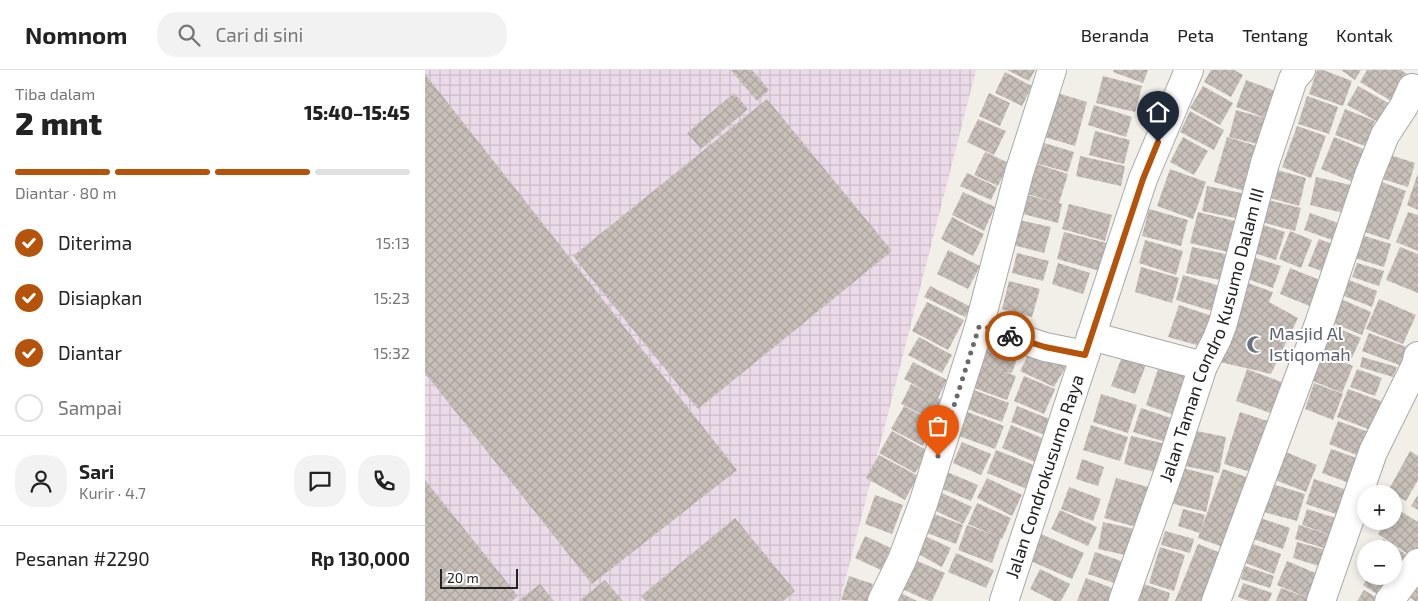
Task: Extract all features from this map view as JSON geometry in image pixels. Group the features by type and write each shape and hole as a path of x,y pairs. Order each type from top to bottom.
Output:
{"street":[{"path":"882,601 902,560 923,504 979,327 1019,173 1052,70"},
{"name":"Jalan Condrokusumo Raya","path":"1004,601 1143,179 1189,70"},
{"name":"Jalan Taman Condro Kusumo Dalam III","path":"1123,601 1203,366 1223,323 1265,163 1293,79 1301,70"},
{"path":"1216,601 1320,321 1369,175 1385,134 1404,106 1413,88"},
{"path":"979,327 989,328 1045,347 1088,346 1203,366"},
{"path":"1321,601 1373,452 1417,361"},
{"path":"1389,601 1418,563"}],"shaded area":[{"path":"425,70 976,70 840,601 425,601"}],"building":[{"path":"731,70 752,70 769,90 757,101"},
{"path":"1007,70 1035,70 1029,81"},
{"path":"1114,70 1148,70 1143,83 1113,72"},
{"path":"1211,70 1234,70 1243,75 1231,97 1204,82"},
{"path":"1317,70 1323,70 1352,81 1343,106 1309,94"},
{"path":"1341,70 1361,70 1355,80"},
{"path":"1367,70 1401,70 1407,74 1391,101 1360,82"},
{"path":"1005,72 1032,86 1022,106 995,93"},
{"path":"425,74 737,470 592,584 425,373"},
{"path":"1103,76 1142,86 1135,112 1096,103"},
{"path":"1246,80 1281,93 1271,120 1236,107"},
{"path":"1203,86 1233,103 1220,125 1190,108"},
{"path":"1358,86 1390,104 1380,123 1347,105"},
{"path":"1054,92 1087,102 1075,146 1041,136"},
{"path":"734,93 748,109 701,149 687,133"},
{"path":"989,93 1010,103 1000,126 979,116"},
{"path":"1307,96 1338,107 1329,134 1298,124"},
{"path":"767,99 892,251 698,409 573,256"},
{"path":"1094,105 1132,117 1126,137 1088,125"},
{"path":"1345,109 1375,121 1365,146 1335,135"},
{"path":"1236,110 1268,119 1261,145 1229,137"},
{"path":"1190,111 1224,130 1214,150 1180,132"},
{"path":"978,119 1006,131 994,155 967,142"},
{"path":"1297,126 1326,136 1311,178 1282,167"},
{"path":"1095,131 1130,140 1124,164 1089,155"},
{"path":"1183,137 1208,151 1194,175 1170,162"},
{"path":"1227,137 1264,148 1251,193 1214,182"},
{"path":"1334,137 1366,150 1353,182 1321,169"},
{"path":"1041,142 1074,152 1068,172 1035,163"},
{"path":"985,152 1009,163 998,186 974,175"},
{"path":"1384,153 1415,163 1408,187 1376,177"},
{"path":"1080,156 1125,166 1121,186 1076,176"},
{"path":"1033,163 1068,174 1059,203 1062,204 1058,223 1019,213 1023,194 1054,202 1024,193"},
{"path":"1170,169 1206,182 1193,219 1157,206"},
{"path":"1277,170 1306,178 1299,206 1270,198"},
{"path":"967,173 997,187 991,200 960,186"},
{"path":"1418,173 1418,210 1407,205"},
{"path":"1316,177 1355,186 1348,214 1310,205"},
{"path":"1379,181 1406,191 1389,240 1362,231"},
{"path":"1207,186 1246,194 1240,219 1202,211"},
{"path":"963,192 995,207 984,231 952,215"},
{"path":"1268,200 1301,208 1295,231 1262,222"},
{"path":"1069,204 1112,215 1105,241 1062,229"},
{"path":"1149,209 1188,220 1181,246 1142,236"},
{"path":"1198,212 1239,222 1232,253 1190,243"},
{"path":"1408,212 1418,215 1418,251 1396,242"},
{"path":"1310,213 1341,224 1335,241 1304,230"},
{"path":"952,217 984,234 973,256 941,239"},
{"path":"1019,220 1051,227 1044,253 1013,245"},
{"path":"1260,224 1285,232 1276,260 1251,252"},
{"path":"1290,231 1312,240 1301,268 1279,259"},
{"path":"1064,232 1107,243 1100,271 1057,259"},
{"path":"1358,234 1391,244 1384,267 1351,257"},
{"path":"1319,239 1340,247 1329,274 1308,266"},
{"path":"1145,240 1183,251 1176,275 1139,263"},
{"path":"1192,247 1230,255 1225,281 1186,273"},
{"path":"1400,247 1418,254 1418,293 1386,280"},
{"path":"948,250 980,266 968,289 937,274"},
{"path":"1017,253 1049,261 1043,281 1012,273"},
{"path":"1249,256 1281,266 1273,288 1242,277"},
{"path":"1058,263 1090,273 1083,294 1052,284"},
{"path":"1357,263 1384,271 1379,286 1352,277"},
{"path":"1141,267 1179,278 1172,303 1135,292"},
{"path":"1290,268 1327,283 1317,309 1280,294"},
{"path":"1183,275 1223,287 1215,312 1176,300"},
{"path":"1349,280 1377,291 1372,307 1344,296"},
{"path":"1009,281 1040,289 1032,317 1002,309"},
{"name":"Masjid Al Istiqomah","path":"1245,282 1273,292 1269,302 1298,318 1271,374 1216,361"},
{"path":"930,286 971,307 965,317 924,297"},
{"path":"1379,299 1416,315 1403,344 1366,329"},
{"path":"1343,300 1371,312 1362,335 1333,323"},
{"path":"927,302 964,320 948,350 912,331"},
{"path":"1179,305 1215,317 1204,347 1168,337"},
{"path":"1335,327 1361,338 1350,362 1324,351"},
{"path":"988,331 1023,342 1012,373 1005,372 1016,376 1007,400 971,387"},
{"path":"1369,333 1409,348 1402,366 1362,351"},
{"path":"919,337 952,355 942,373 908,355"},
{"path":"1033,346 1069,361 1054,387 1020,371"},
{"path":"1124,351 1148,359 1135,394 1111,386"},
{"path":"1324,354 1353,366 1342,393 1313,381"},
{"path":"1362,357 1397,367 1393,377 1360,367"},
{"path":"913,362 947,380 938,398 943,400 934,420 901,404 911,384 931,394 904,379"},
{"path":"1160,363 1192,373 1177,416 1146,405"},
{"path":"1247,369 1287,384 1276,415 1236,401"},
{"path":"1357,369 1382,378 1375,396 1350,387"},
{"path":"1024,376 1055,389 1044,414 1014,401"},
{"path":"1314,383 1343,394 1333,420 1305,409"},
{"path":"1348,389 1389,404 1378,433 1337,417"},
{"path":"974,390 1009,403 1002,422 967,409"},
{"path":"1101,394 1137,405 1128,433 1093,422"},
{"path":"904,406 936,423 923,446 891,429"},
{"path":"1017,406 1052,420 1045,435 1011,422"},
{"path":"1141,408 1177,420 1169,443 1133,432"},
{"path":"965,411 1004,426 995,449 956,435"},
{"path":"1240,412 1277,424 1261,475 1224,464"},
{"path":"1338,421 1374,434 1364,458 1329,444"},
{"path":"1011,425 1044,439 1035,462 1002,448"},
{"path":"1091,425 1128,437 1120,461 1083,450"},
{"path":"1187,429 1226,437 1219,473 1180,465"},
{"path":"892,431 928,451 915,473 879,453"},
{"path":"1131,436 1166,444 1159,473 1124,464"},
{"path":"962,442 991,454 981,475 953,463"},
{"path":"1331,449 1368,462 1361,485 1357,486 1322,473"},
{"path":"996,450 1036,466 1027,489 987,473"},
{"path":"1410,451 1418,456 1418,480 1406,501 1402,499 1402,485 1391,485"},
{"path":"1286,452 1317,465 1306,492 1275,480"},
{"path":"879,455 918,476 905,500 866,478"},
{"path":"1082,459 1104,467 1098,486 1076,479"},
{"path":"1179,467 1214,476 1206,512 1170,503"},
{"path":"1223,469 1258,481 1234,551 1198,538"},
{"path":"947,472 978,485 971,501 940,488"},
{"path":"987,478 1022,495 1012,516 977,498"},
{"path":"1116,478 1148,487 1136,527 1104,518"},
{"path":"1314,479 1350,491 1342,516 1306,504"},
{"path":"425,480 518,596 512,601 425,601"},
{"path":"1272,484 1305,494 1297,521 1264,512"},
{"path":"1069,487 1101,499 1093,521 1061,509"},
{"path":"942,493 972,507 963,524 934,510"},
{"path":"875,495 903,505 892,534 865,524"},
{"path":"1418,495 1418,510 1411,506"},
{"path":"977,503 1011,518 992,563 958,550 967,525 996,536 968,524"},
{"path":"1183,509 1205,515 1200,533 1178,526"},
{"path":"1307,509 1345,521 1336,552 1295,539 1299,525 1337,537 1302,525"},
{"path":"1060,510 1097,527 1088,546 1051,529"},
{"path":"929,512 963,525 956,544 922,531"},
{"path":"1402,512 1418,522 1418,554 1415,559 1402,550 1402,540 1387,540 1378,534 1380,530 1402,530"},
{"path":"735,518 795,591 783,601 646,601 641,596"},
{"path":"1260,518 1290,528 1283,549 1253,539"},
{"path":"1103,522 1139,530 1134,557 1098,549"},
{"path":"1165,531 1194,539 1190,553 1161,545"},
{"path":"1039,533 1084,553 1072,579 1028,560"},
{"path":"865,536 891,548 881,570 855,558"},
{"path":"927,537 951,548 942,567 918,554"},
{"path":"1297,542 1337,553 1332,570 1293,558"},
{"path":"1198,544 1231,557 1214,601 1175,601"},
{"path":"1253,544 1281,554 1274,574 1246,563"},
{"path":"1160,547 1185,555 1174,591 1149,583"},
{"path":"1095,552 1124,562 1117,584 1088,574"},
{"path":"1402,552 1411,558 1402,568"},
{"path":"956,553 994,570 986,588 948,572"},
{"path":"915,560 945,573 932,601 902,589"},
{"path":"1287,561 1325,577 1315,601 1276,601 1281,588 1311,599 1277,585"},
{"path":"1245,566 1274,576 1270,588 1241,579"},
{"path":"1040,569 1070,584 1061,601 1054,601 1030,589"},
{"path":"849,576 873,584 867,601 841,600"},
{"path":"1086,578 1117,590 1113,601 1077,601"},
{"path":"605,580 623,601 579,601"},
{"path":"1138,582 1170,593 1168,601 1132,601"},
{"path":"1243,583 1272,593 1269,601 1249,601 1238,597"},
{"path":"540,584 554,601 518,601"},
{"path":"1418,584 1418,601 1415,601 1409,597"},
{"path":"1363,585 1387,585 1380,596"},
{"path":"1364,590 1382,601 1357,601"},
{"path":"899,592 917,601 895,601"}],"way so far":[{"path":"938,456 979,327 989,328 1010,336"}],"place":[{"name":"Masjid Al Istiqomah","path":"1255,344"}],"route":[{"path":"1010,336 1045,347 1085,355 1143,179 1158,142"}]}
